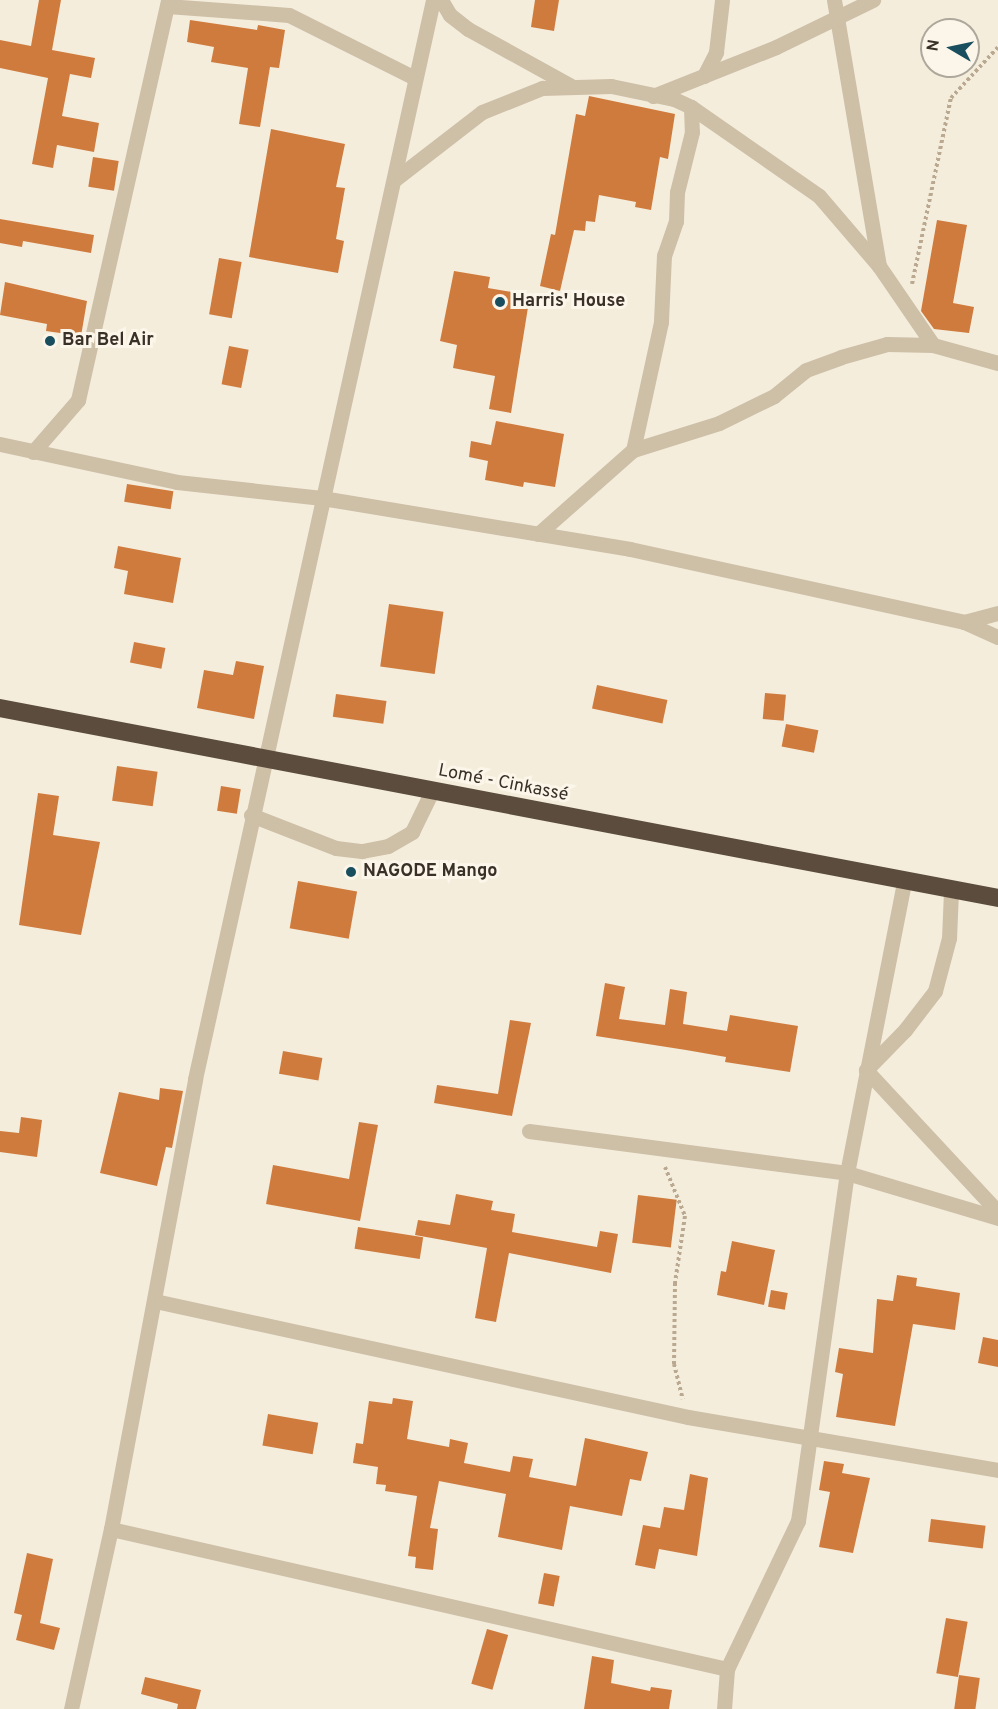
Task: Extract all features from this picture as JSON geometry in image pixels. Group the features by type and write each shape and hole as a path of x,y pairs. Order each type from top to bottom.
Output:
{"highway":[{"name":"Lomé - Cinkassé","path":"0,708 904,883 998,898"}],"street":[{"path":"71,1709 111,1529 195,1079 263,760 433,0"},
{"path":"441,0 450,15 468,29 573,87"},
{"path":"704,76 716,52 722,0"},
{"path":"834,0 879,266"},
{"path":"653,96 837,19 873,0"},
{"path":"33,452 78,400 168,3 289,15 415,78"},
{"path":"394,180 482,112 542,88 611,86 675,99 691,107 819,196 879,266 907,311 933,345"},
{"path":"633,450 643,417 661,322 664,255 676,221 677,192 692,132 691,107"},
{"path":"538,534 633,450 719,423 774,396 806,370 887,344 933,345 998,363"},
{"path":"0,444 177,482 322,498 630,549 964,622 998,637"},
{"path":"964,622 998,613"},
{"path":"251,815 336,848 362,851 388,846 412,832 432,791"},
{"path":"724,1709 727,1669 798,1521 847,1173 904,883"},
{"path":"866,1070 905,1030 935,991 949,938 951,891"},
{"path":"866,1070 998,1212"},
{"path":"529,1131 650,1144 847,1173 998,1218"},
{"path":"155,1301 688,1417 809,1440 998,1470"},
{"path":"111,1529 727,1669"}],"path":[{"path":"907,311 951,98 998,47"},
{"path":"650,1144 671,1177 685,1216 675,1283 674,1364 688,1417"}],"building":[{"path":"39,0 61,0 52,50 95,58 91,78 70,74 62,116 99,123 94,152 57,145 53,168 32,164 48,78 0,68 0,40 31,46"},
{"path":"535,0 559,0 554,31 531,27"},
{"path":"190,20 257,30 258,25 285,30 279,68 270,67 260,127 239,124 248,68 211,62 214,47 187,42"},
{"path":"589,96 675,114 668,159 660,157 651,210 635,207 636,202 599,195 595,222 586,221 585,231 574,230 560,291 540,286 551,234 555,235 576,114 585,116"},
{"path":"271,129 345,144 336,187 345,188 336,239 344,241 338,273 249,257"},
{"path":"93,157 119,161 114,191 88,187"},
{"path":"0,219 94,235 91,253 23,241 22,247 0,243"},
{"path":"937,220 967,225 953,303 974,307 969,333 934,329 921,311"},
{"path":"219,258 242,262 232,318 209,314"},
{"path":"454,271 490,277 488,288 530,295 511,413 489,409 495,376 453,368 457,345 440,341"},
{"path":"5,282 87,301 81,336 46,331 47,324 0,315"},
{"path":"229,346 249,350 241,388 222,384"},
{"path":"496,421 564,434 555,487 524,482 523,487 485,480 488,461 469,457 471,441 491,445"},
{"path":"127,484 173,491 171,509 124,502"},
{"path":"118,546 181,558 173,603 124,594 128,571 114,568"},
{"path":"389,604 443,612 435,674 380,666"},
{"path":"134,642 165,648 161,669 130,663"},
{"path":"236,661 264,666 254,719 197,708 204,670 233,675"},
{"path":"597,685 667,700 662,723 592,708"},
{"path":"765,693 786,695 784,721 763,719"},
{"path":"336,694 387,701 383,724 333,717"},
{"path":"786,724 818,730 814,753 782,747"},
{"path":"117,766 158,772 153,806 112,801"},
{"path":"221,786 241,789 237,814 217,811"},
{"path":"38,793 59,796 53,835 100,842 81,935 19,925"},
{"path":"298,881 357,891 349,939 290,928"},
{"path":"605,983 625,987 619,1019 665,1025 670,989 687,992 683,1024 727,1031 730,1015 798,1026 790,1072 725,1062 726,1057 596,1036"},
{"path":"510,1020 531,1023 512,1116 434,1103 437,1085 498,1094"},
{"path":"283,1051 322,1058 318,1081 279,1074"},
{"path":"160,1088 183,1091 172,1148 166,1147 157,1186 100,1173 119,1092 159,1100"},
{"path":"21,1117 42,1120 37,1157 0,1152 0,1131 19,1133"},
{"path":"359,1122 378,1125 360,1221 266,1204 273,1165 349,1179"},
{"path":"456,1194 493,1201 491,1210 515,1214 512,1232 597,1247 600,1231 618,1234 611,1273 509,1253 496,1322 475,1318 487,1248 415,1235 418,1220 450,1225"},
{"path":"638,1195 677,1200 671,1247 632,1243"},
{"path":"358,1227 423,1237 420,1259 355,1249"},
{"path":"732,1241 775,1250 764,1305 717,1295 721,1271 726,1272"},
{"path":"897,1275 917,1278 916,1286 960,1293 955,1330 913,1324 895,1426 836,1417 843,1374 835,1372 839,1348 873,1353 877,1299 893,1301"},
{"path":"771,1290 788,1293 785,1310 768,1307"},
{"path":"983,1337 998,1340 998,1367 978,1363"},
{"path":"393,1398 413,1401 407,1439 449,1447 450,1439 468,1443 464,1463 510,1472 513,1456 533,1459 529,1477 576,1486 585,1438 648,1452 641,1481 630,1479 622,1516 570,1506 562,1550 498,1537 506,1494 439,1481 430,1528 438,1529 433,1570 415,1568 416,1557 408,1556 417,1496 385,1491 386,1485 376,1484 378,1467 353,1463 356,1443 363,1444 369,1401 392,1404"},
{"path":"268,1414 318,1423 313,1454 262,1446"},
{"path":"824,1461 844,1464 842,1473 870,1478 853,1553 819,1547 830,1492 819,1490"},
{"path":"690,1474 708,1478 697,1556 659,1549 655,1569 635,1565 643,1525 660,1528 664,1507 684,1510"},
{"path":"931,1519 986,1526 983,1549 928,1542"},
{"path":"27,1553 53,1559 40,1623 60,1628 54,1650 16,1640 22,1615 14,1613"},
{"path":"544,1573 560,1576 554,1606 538,1603"},
{"path":"946,1618 968,1622 958,1677 936,1673"},
{"path":"487,1629 508,1635 492,1690 471,1684"},
{"path":"592,1656 614,1660 611,1683 650,1691 651,1687 672,1690 669,1709 584,1709"},
{"path":"959,1675 980,1678 975,1709 954,1709"},
{"path":"145,1677 201,1690 196,1709 177,1709 178,1704 141,1694"}],"place":[{"name":"Harris' House","path":"500,302"},
{"name":"Bar Bel Air","path":"50,341"},
{"name":"NAGODE Mango","path":"351,872"}]}
